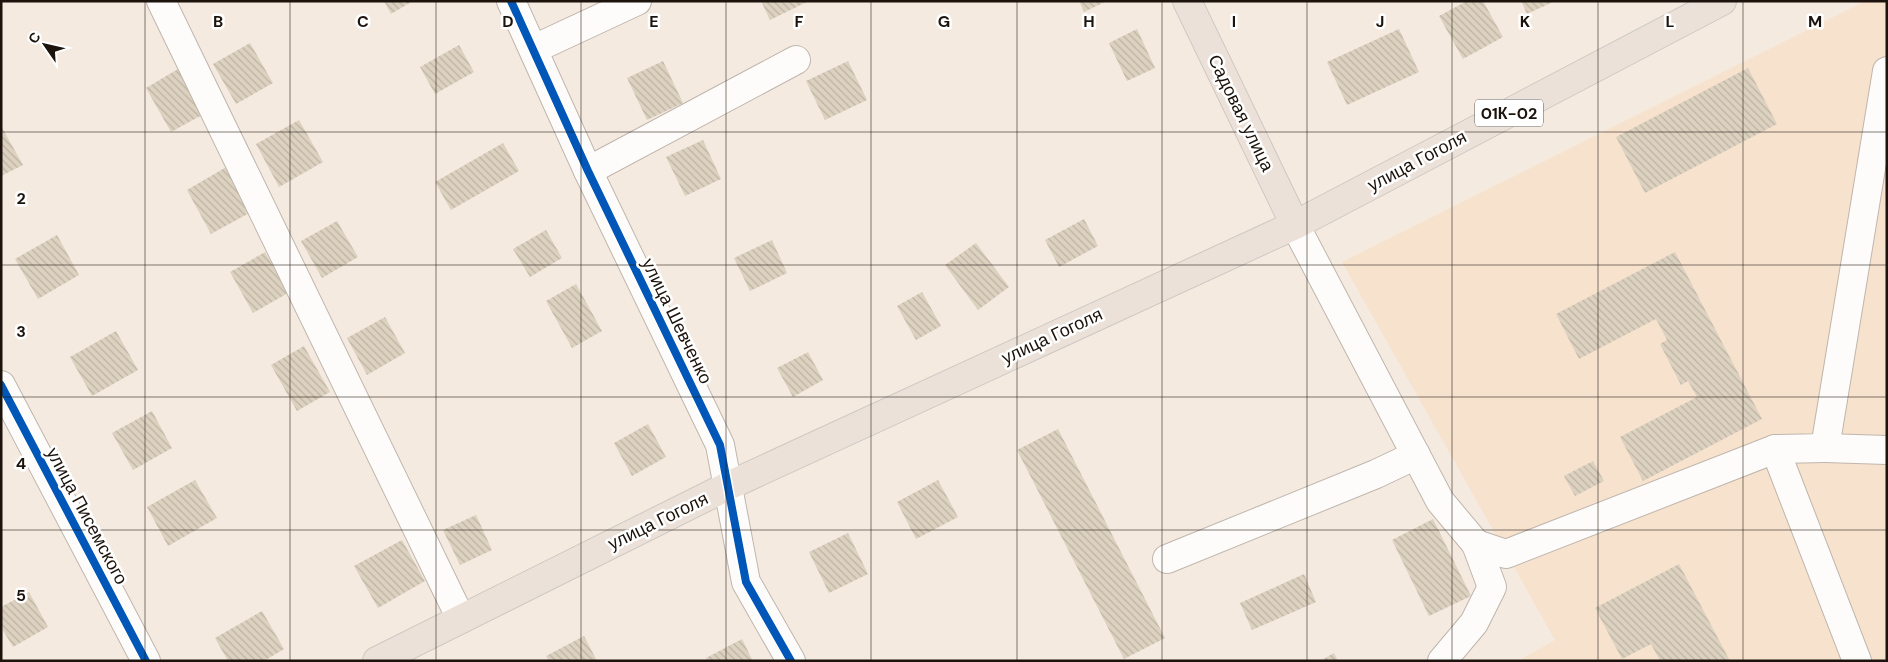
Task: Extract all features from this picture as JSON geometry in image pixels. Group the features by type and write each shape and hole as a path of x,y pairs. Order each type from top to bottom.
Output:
{"main road":[{"name":"Садовая улица","path":"1187,1 1295,224"},
{"name":"улица Гоголя","path":"377,661 728,486 1295,224 1722,1"}],"street":[{"path":"161,1 461,619"},
{"name":"улица Шевченко","path":"511,1 588,171 720,445 746,582 791,661"},
{"path":"534,49 638,1"},
{"path":"588,171 796,60"},
{"path":"1825,448 1887,71"},
{"path":"1295,224 1440,501 1476,544 1492,587 1474,623 1442,661"},
{"name":"улица Писемского","path":"1,384 146,661"},
{"path":"1775,449 1857,661"},
{"path":"1476,544 1506,554 1775,449 1887,450"},
{"path":"1167,559 1376,474 1416,455"}],"shaded area":[{"path":"1865,1 1887,1 1887,661 1518,661 1555,640 1342,262"}],"building":[{"path":"384,1 413,1 391,14"},
{"path":"761,1 809,1 770,20"},
{"path":"1079,1 1107,1 1084,12"},
{"path":"1467,1 1483,1 1503,37 1463,59 1439,16"},
{"path":"1521,1 1555,1 1527,14"},
{"path":"1137,29 1155,68 1127,81 1109,43"},
{"path":"1399,29 1419,72 1347,105 1327,62"},
{"path":"250,43 273,83 236,104 213,64"},
{"path":"459,45 474,72 435,94 420,67"},
{"path":"663,61 683,103 647,120 627,78"},
{"path":"848,61 867,100 825,120 806,81"},
{"path":"1748,68 1777,124 1645,193 1616,137"},
{"path":"178,69 204,114 171,132 146,88"},
{"path":"299,120 323,162 279,187 256,144"},
{"path":"1,126 23,165 1,176"},
{"path":"703,140 721,179 685,196 666,157"},
{"path":"503,143 519,171 451,210 435,182"},
{"path":"228,166 253,211 211,234 187,190"},
{"path":"1084,219 1098,246 1059,267 1045,240"},
{"path":"337,221 358,257 322,278 301,241"},
{"path":"546,230 562,258 530,277 513,249"},
{"path":"57,235 79,275 38,299 15,259"},
{"path":"772,240 787,273 750,291 734,258"},
{"path":"976,243 1009,287 978,310 945,265"},
{"path":"265,252 288,293 253,313 230,272"},
{"path":"1675,252 1762,419 1643,481 1620,437 1697,397 1688,381 1681,385 1660,344 1667,340 1656,319 1579,359 1556,314"},
{"path":"576,284 602,331 572,348 546,301"},
{"path":"922,292 941,326 916,340 897,306"},
{"path":"385,317 405,353 367,375 347,338"},
{"path":"116,331 138,370 92,396 70,357"},
{"path":"304,346 330,392 297,411 271,365"},
{"path":"808,352 823,380 793,397 777,368"},
{"path":"152,411 172,448 133,470 112,433"},
{"path":"648,424 666,457 632,476 614,443"},
{"path":"1058,429 1165,638 1124,659 1017,450"},
{"path":"1593,461 1604,481 1575,496 1564,476"},
{"path":"195,480 217,518 168,546 147,507"},
{"path":"938,480 958,517 916,539 897,502"},
{"path":"476,515 492,550 460,565 443,530"},
{"path":"1433,519 1471,596 1429,616 1392,540"},
{"path":"848,533 868,574 829,593 809,552"},
{"path":"402,540 425,581 378,608 354,566"},
{"path":"1679,564 1730,661 1660,661 1651,644 1622,659 1595,608"},
{"path":"1304,574 1316,602 1252,630 1240,603"},
{"path":"29,592 48,627 13,647 1,627 1,607"},
{"path":"262,611 284,649 264,661 228,661 215,638"},
{"path":"584,636 597,661 549,661 546,656"},
{"path":"742,639 753,661 707,661 706,658"},
{"path":"1334,653 1338,661 1320,661"}],"cycle path":[{"path":"511,1 588,171 720,445 746,582 791,661"},
{"path":"1,385 146,661"}]}
